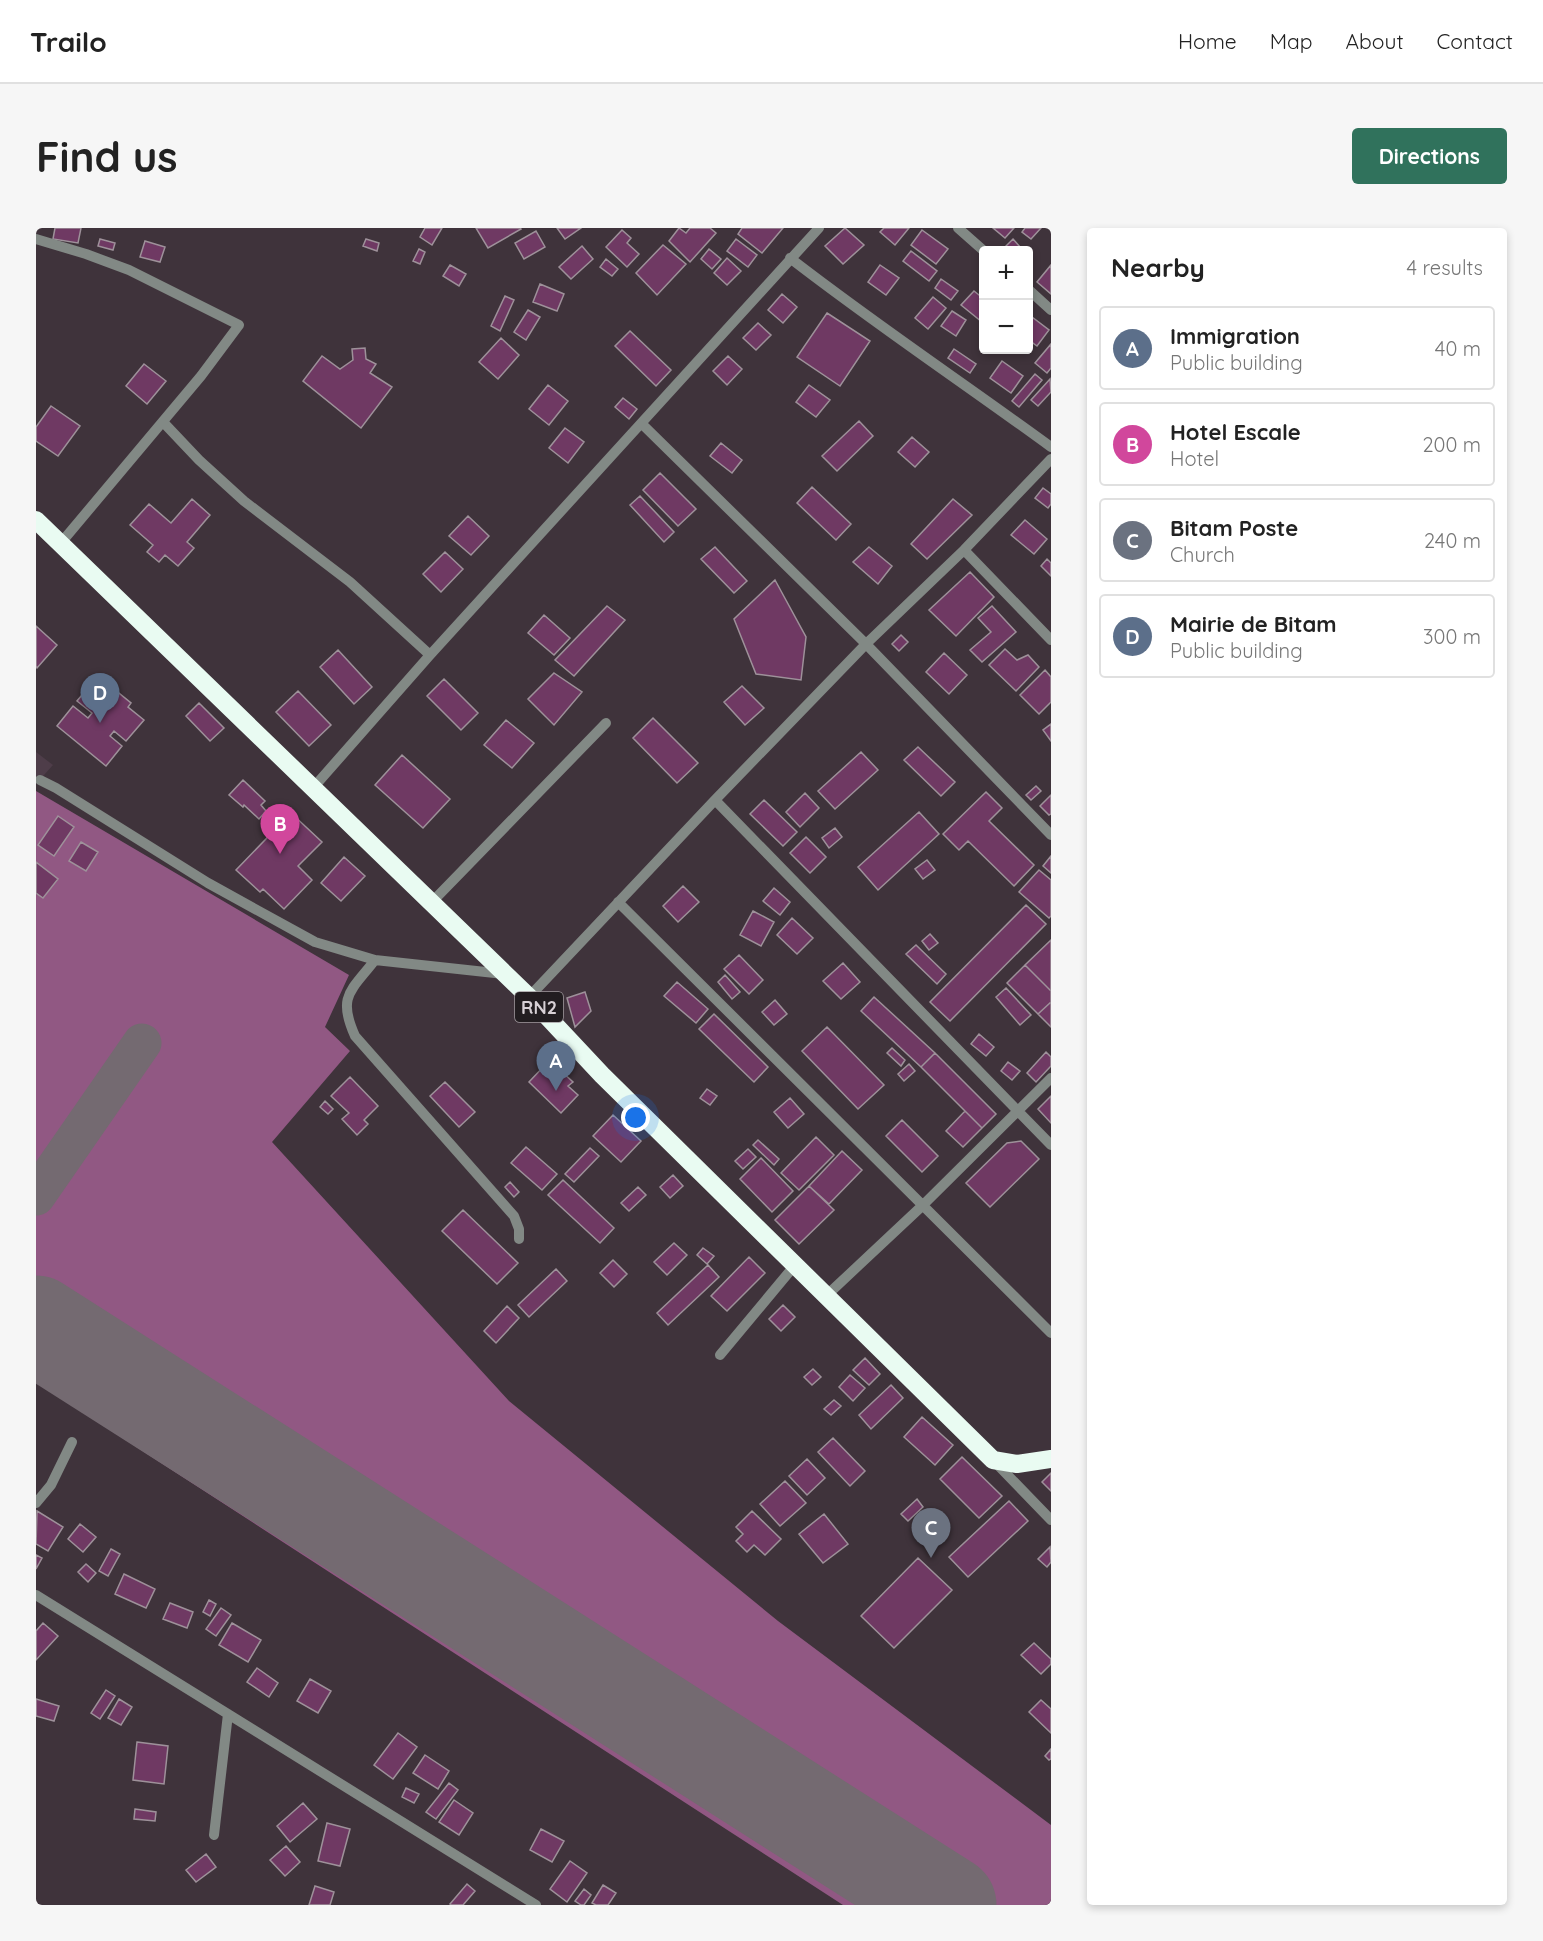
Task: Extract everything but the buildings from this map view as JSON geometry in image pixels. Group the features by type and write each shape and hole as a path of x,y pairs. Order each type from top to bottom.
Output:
{"highway":[{"name":"RN2","path":"36,520 529,997 602,1075 993,1460"},
{"path":"993,1460 1017,1464 1051,1459"}],"street":[{"path":"313,788 430,655 819,228"},
{"path":"958,228 979,247"},
{"path":"36,239 129,270 239,325 163,422 60,544"},
{"path":"790,258 860,312 1051,447"},
{"path":"1033,294 1051,310"},
{"path":"163,422 199,460 244,501 350,582 430,655"},
{"path":"642,424 866,644 1051,835"},
{"path":"529,997 866,644 964,550 1051,459"},
{"path":"964,550 1051,640"},
{"path":"431,903 606,723"},
{"path":"40,780 208,883 315,942 375,960 504,974"},
{"path":"715,800 1051,1145"},
{"path":"618,902 1051,1333"},
{"path":"375,960 351,990 345,1005 347,1018 355,1036 514,1216 519,1229 519,1239"},
{"path":"826,1296 922,1206 1051,1078"},
{"path":"720,1354 795,1265"},
{"path":"36,1503 51,1485 72,1442"},
{"path":"993,1460 1051,1520"},
{"path":"36,1595 536,1905"},
{"path":"214,1835 228,1714"}],"shaded area":[{"path":"36,752 53,765 36,784"},
{"path":"36,791 349,975 325,1027 350,1051 272,1142 509,1401 778,1621 1051,1825 1051,1905 843,1905 36,1382"}],"taxiway":[{"path":"36,1196 142,1043"}],"runway":[{"path":"36,1325 947,1905"}],"place":[{"name":"Mairie de Bitam","path":"100,723"},
{"name":"Hotel Escale","path":"280,854"},
{"name":"Immigration","path":"556,1091"},
{"name":"Bitam Poste","path":"931,1558"}]}
